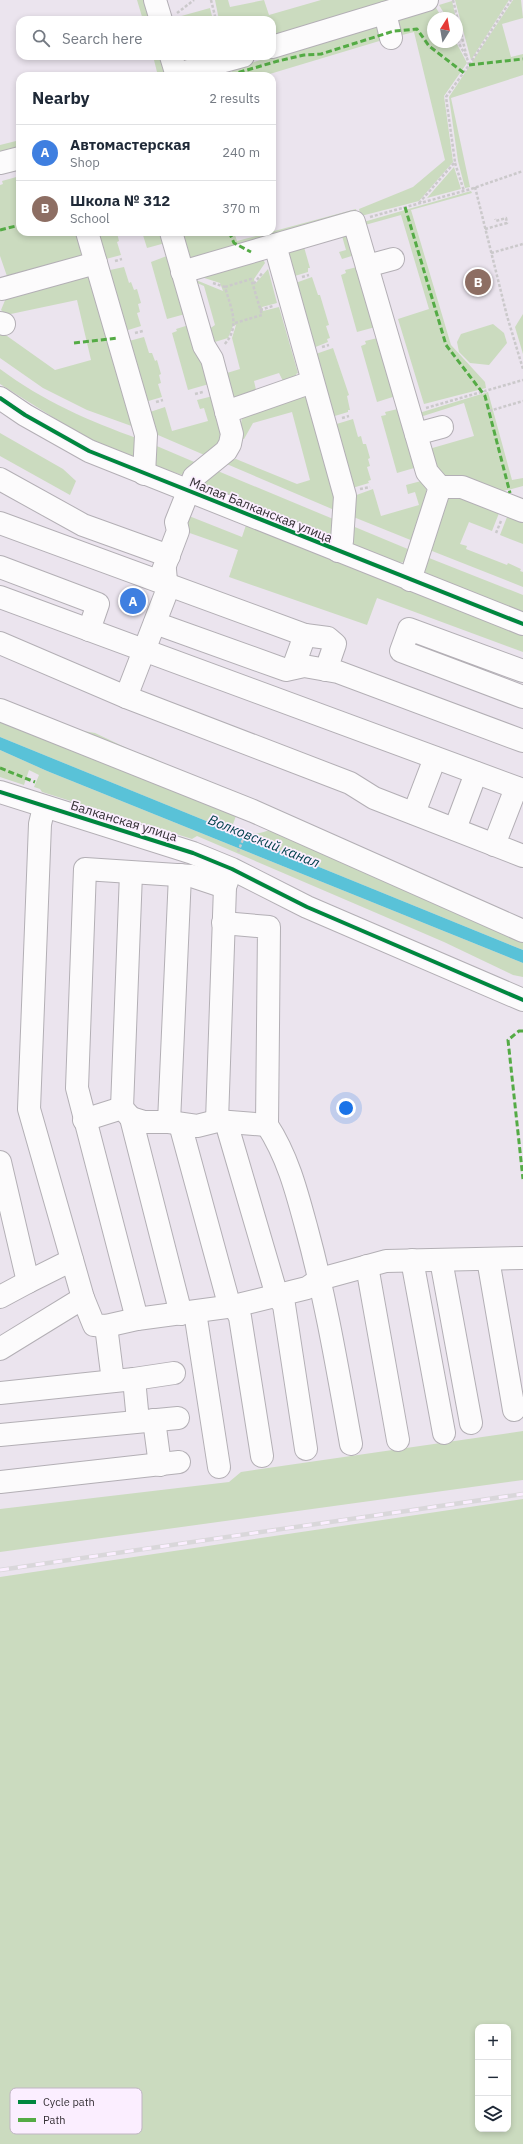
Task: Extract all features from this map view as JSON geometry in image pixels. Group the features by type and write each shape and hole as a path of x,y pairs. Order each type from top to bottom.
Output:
{"street":[{"path":"155,0 160,16"},
{"path":"276,46 427,0"},
{"path":"385,13 391,38"},
{"path":"175,69 222,60"},
{"path":"0,163 16,159"},
{"path":"182,272 354,222 384,318 427,472 440,487 462,487 523,510"},
{"path":"88,236 146,435 144,474"},
{"path":"126,696 167,591 165,572 178,531 176,522 188,491 194,477 226,451 230,444 232,434 212,359 204,346 172,236"},
{"path":"274,245 345,496 342,541 338,551"},
{"path":"367,266 393,259"},
{"path":"1,288 96,263"},
{"path":"226,412 312,382"},
{"name":"Малая Балканская улица","path":"0,398 25,415 89,450 144,474 523,624"},
{"path":"416,434 442,427"},
{"path":"0,479 165,572 305,635 328,638 335,644 326,670"},
{"path":"410,580 440,487"},
{"path":"0,523 165,572"},
{"path":"0,567 98,604 89,630"},
{"path":"0,597 520,789 494,845"},
{"path":"155,623 286,670 304,666 338,672 523,741"},
{"path":"523,671 409,628 400,651 523,697"},
{"path":"293,668 305,635"},
{"path":"0,643 126,696 350,783 374,798 523,856"},
{"path":"0,710 253,811 523,931"},
{"path":"414,813 436,758"},
{"path":"455,829 476,773"},
{"name":"Балканская улица","path":"0,792 193,853 233,872"},
{"path":"44,807 40,824 29,1109 83,1298 94,1325 106,1326 137,1319 234,1306 307,1288 320,1279 386,1261 523,1258"},
{"path":"137,1319 84,1120 77,1088 85,870 192,876 233,872 307,907 523,1000"},
{"path":"233,872 224,923 222,1121 277,1296 284,1305 306,1449"},
{"path":"131,873 127,1113 188,1313 219,1467"},
{"path":"180,875 174,1123 229,1304 234,1306 240,1317 262,1456"},
{"path":"224,923 269,927 267,1125 279,1144 295,1185 320,1279 351,1444"},
{"path":"84,1120 127,1113 144,1122 174,1123 197,1126 222,1121 267,1125"},
{"path":"0,1162 28,1282"},
{"path":"488,1259 514,1410"},
{"path":"0,1297 72,1260"},
{"path":"412,1260 444,1433"},
{"path":"441,1260 471,1423"},
{"path":"367,1266 398,1440"},
{"path":"0,1349 83,1298"},
{"path":"0,1482 170,1464 123,1380 106,1326"},
{"path":"0,1393 123,1380 174,1372"},
{"path":"0,1435 178,1418"}],"path":[{"path":"211,0 215,16"},
{"path":"453,0 469,66"},
{"path":"464,191 455,162 446,97 469,66 511,0"},
{"path":"461,48 467,58"},
{"path":"419,203 455,162"},
{"path":"354,222 464,191 523,171"},
{"path":"475,187 507,316 523,369"},
{"path":"485,229 507,223 506,218 496,221 495,219"},
{"path":"491,253 523,244"},
{"path":"253,285 265,270"},
{"path":"212,282 225,287 251,279 262,315 235,323"},
{"path":"225,287 235,323 230,338"},
{"path":"260,310 274,306"},
{"path":"410,412 523,380"},
{"path":"489,411 523,402"},
{"path":"233,872 250,822"}],"green space":[{"path":"137,0 150,0 155,16 142,16"},
{"path":"215,0 228,0 230,7 264,0 269,15 321,0 392,0 276,40 276,16 218,16"},
{"path":"455,0 509,0 471,60 463,30 463,12 458,12"},
{"path":"513,0 521,0 523,18 502,24 511,57 523,54 523,75 451,98 470,187 465,188 458,161 449,97"},
{"path":"452,1 455,12 443,12 439,5"},
{"path":"435,6 438,12 427,12 427,48 459,48 467,63 444,96 453,162 419,201 361,216 359,209 413,187 445,160 414,32 394,37 397,21 401,17"},
{"path":"210,8 212,16 181,16"},
{"path":"377,25 386,39 276,72 232,72 231,69 261,60 276,60 276,55"},
{"path":"154,60 167,60 171,72 157,72"},
{"path":"16,141 16,152 0,152 0,145"},
{"path":"454,167 461,189 427,198"},
{"path":"16,177 16,236 80,236 83,256 8,279 0,256 0,185 3,184 2,181"},
{"path":"471,191 472,193 411,210 451,345 485,382 486,388 424,404 398,319 429,309 401,215 365,225 360,223"},
{"path":"356,209 358,217 188,262 179,236 235,236 237,241 256,236 276,236 276,231"},
{"path":"346,230 358,254 342,259 339,252 346,250 342,236 304,247 310,268 308,268 308,272 288,278 284,252"},
{"path":"94,236 118,236 119,241 117,242 121,255 106,259"},
{"path":"143,236 167,236 169,242 147,248"},
{"path":"172,254 189,313 167,319 151,262"},
{"path":"263,259 265,263 254,279 255,284 268,269 277,303 262,307 263,311 279,307 298,373 296,374 297,377 285,385 279,373 254,381 257,394 234,401 227,373 240,369 232,338 236,325 233,326 228,338 208,344 205,332 215,325 204,286 190,280 191,278 223,291 220,283 195,275"},
{"path":"361,266 379,326 357,332 341,275 346,273 345,270"},
{"path":"124,267 129,283 131,282 134,290 137,289 141,303 138,304 140,312 137,313 141,326 125,331 107,273 110,270"},
{"path":"90,276 137,428 87,410 43,388 0,358 0,331 55,370 91,360 77,300 6,315 1,310 6,298"},
{"path":"312,277 318,295 320,295 329,325 326,326 330,338 327,339 328,342 308,350 290,285"},
{"path":"523,314 523,354 515,327"},
{"path":"192,324 209,384 188,390 172,333 177,331 176,329"},
{"path":"493,324 504,333 507,343 489,365 470,363 459,352 457,342 461,334"},
{"path":"144,337 149,353 152,353 155,361 157,360 161,374 159,375 161,383 158,384 162,397 145,402 129,341"},
{"path":"382,337 399,395 377,402 361,346 366,344 365,341"},
{"path":"333,348 349,395 347,396 350,410 328,418 310,356"},
{"path":"0,369 33,391 67,409 102,425 139,439 135,457 97,443 0,384"},
{"path":"488,392 512,480 523,478 523,486 496,493 437,474 429,449 474,436 464,403 420,417 419,413"},
{"path":"302,395 307,397 339,512 222,462 236,459 297,484 310,480 292,412 253,423 244,439 239,438 242,417"},
{"path":"213,396 225,436 209,457 151,432 150,412 165,407 172,431 208,421 204,408 200,409 197,400"},
{"path":"402,408 421,466 397,473 381,416 386,415 385,412"},
{"path":"353,419 358,437 361,436 363,444 366,444 370,458 368,459 370,466 367,467 371,480 368,481 369,483 349,489 330,426"},
{"path":"0,433 63,469 76,481 70,495 0,456"},
{"path":"152,444 199,464 182,475 157,467 154,465"},
{"path":"213,469 338,521 334,537 202,485"},
{"path":"425,480 427,498 418,543 351,516 351,497 373,489 381,516 419,505 415,492 408,494 406,485"},
{"path":"451,494 501,508 492,531 469,522 460,544 467,546 466,549 521,569 520,571 523,572 523,587 427,549 440,504"},
{"path":"509,512 523,518 523,544 500,535"},
{"path":"189,516 242,537 246,525 523,635 523,652 377,598 367,625 229,577 238,550 184,531"},
{"path":"350,525 415,552 407,562 396,563 350,545"},
{"path":"424,556 523,595 523,613 428,576 422,568"},
{"path":"0,717 95,733 133,751 153,758 169,767 236,816 233,824 241,830 250,833 259,833 269,830 523,936 523,950 0,737"},
{"path":"0,750 47,771 523,963 523,977 513,975 444,942 197,836 192,839 42,792 40,789 34,787 39,775 29,770 24,785 0,777"},
{"path":"523,1431 523,1480 0,1552 0,1509 229,1482 241,1472"},
{"path":"523,1499 523,2144 0,2144 0,1577"}],"water":[{"path":"0,737 523,950 523,963 47,771 0,750"}],"railway":[{"path":"0,1570 523,1494"}],"marked path":[{"path":"240,72 304,55 321,54 394,31 417,29 429,46 464,73"},
{"path":"469,65 523,59"},
{"path":"405,207 446,345 485,396 510,493"},
{"path":"0,230 16,226"},
{"path":"231,236 234,243 251,252"},
{"path":"74,343 118,338"},
{"path":"0,768 35,782"},
{"path":"523,1031 519,1031 508,1040 523,1179"}],"cycle path":[{"path":"0,398 25,415 89,451 523,624"},
{"path":"0,792 193,853 232,869 307,907 523,1000"}],"place":[{"name":"Школа № 312","path":"478,282"},
{"name":"Автомастерская","path":"133,601"}],"water label":[{"name":"Волковский канал","path":"264,841"}]}
